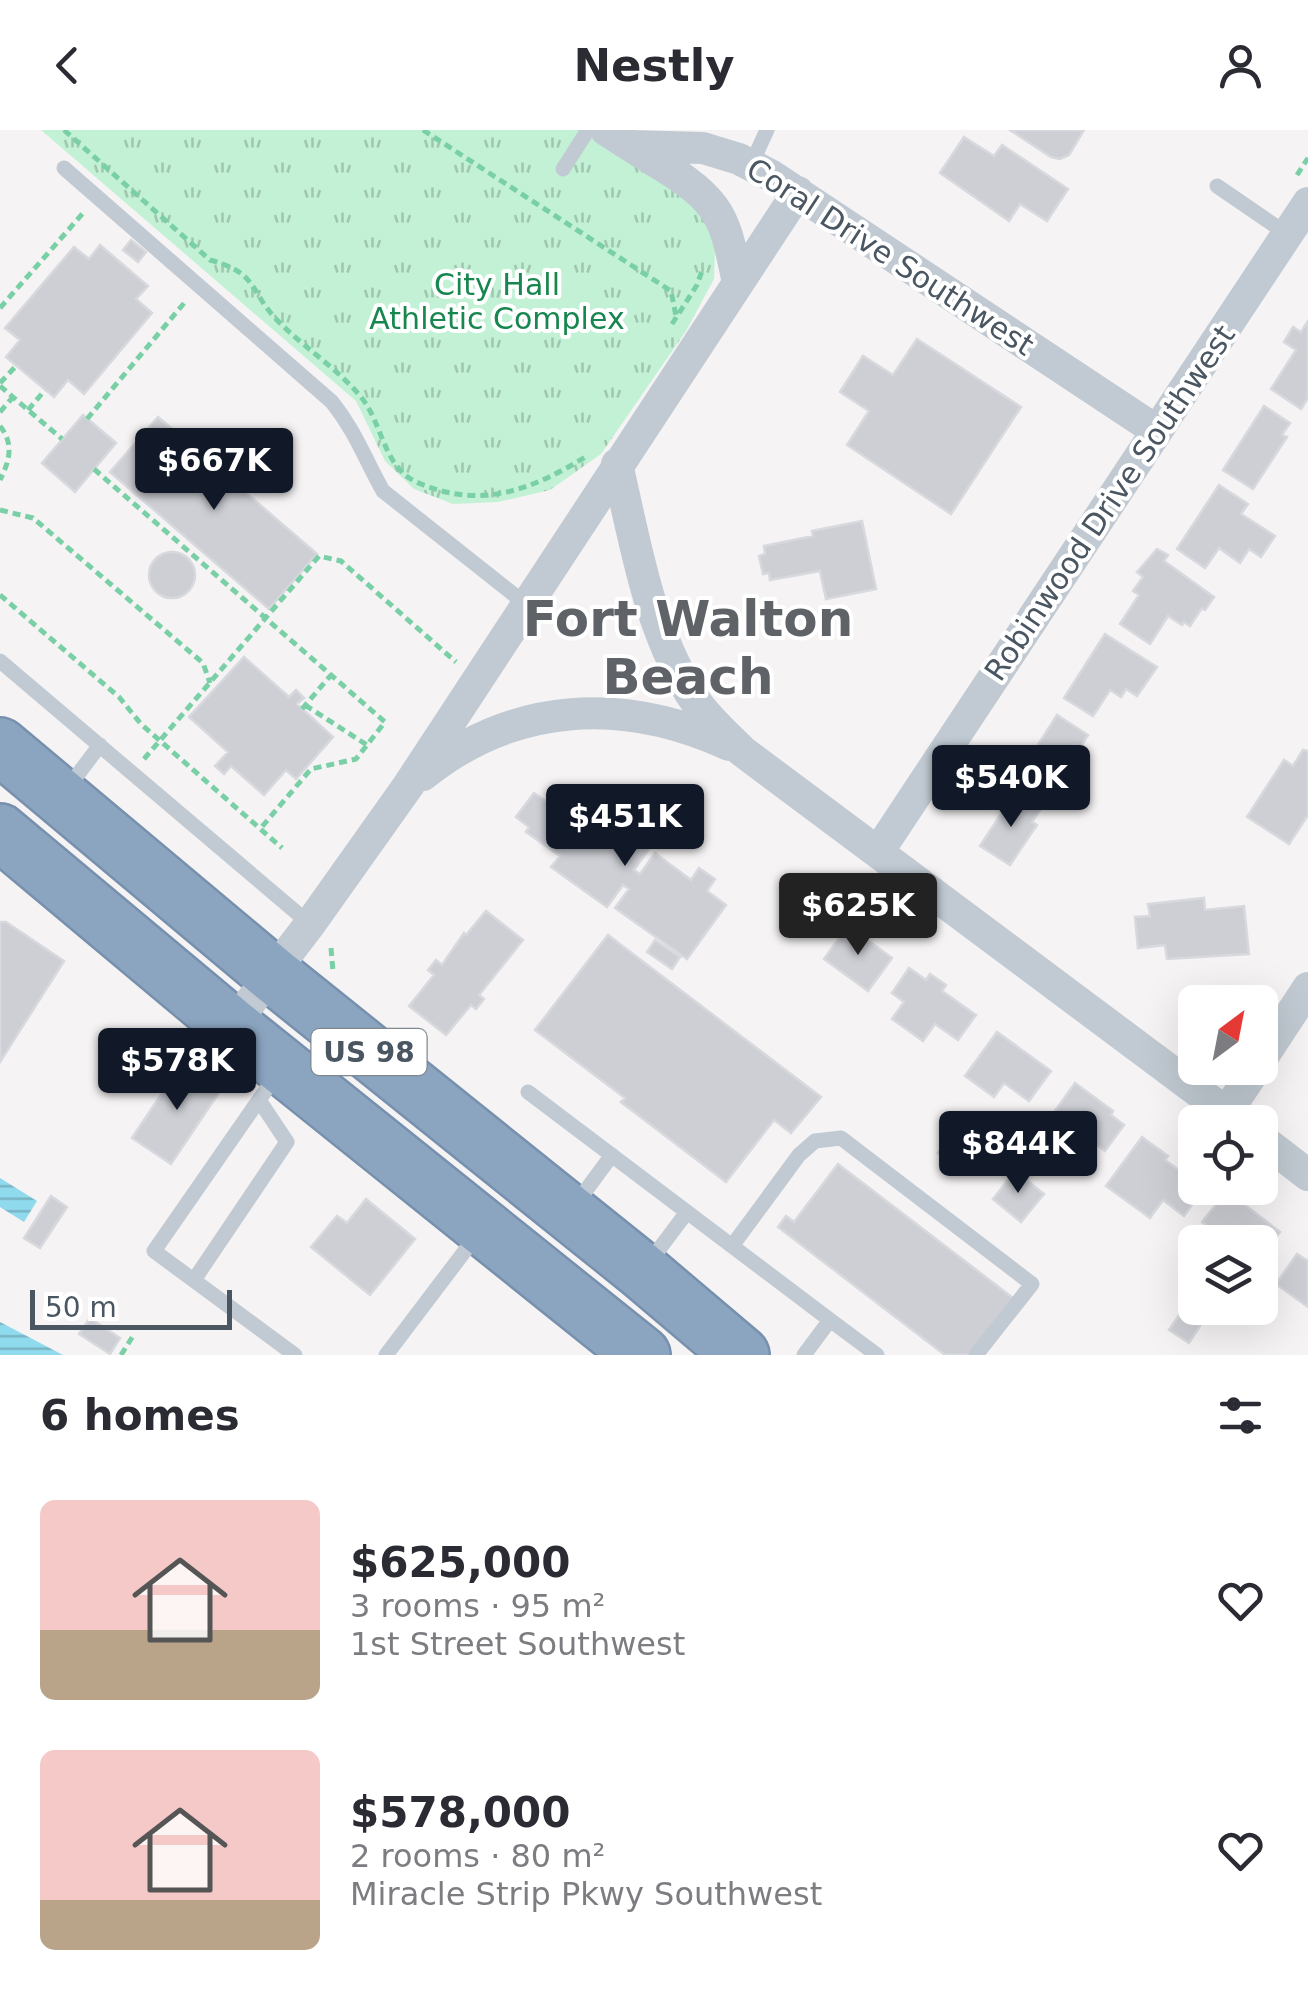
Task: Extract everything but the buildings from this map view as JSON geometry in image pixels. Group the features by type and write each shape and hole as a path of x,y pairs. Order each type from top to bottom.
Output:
{"highway":[{"name":"US 98","path":"0,746 272,974 570,1212 741,1355"},
{"name":"US 98","path":"0,832 232,1026 271,1083 482,1228 642,1355"}],"street":[{"path":"619,138 695,189 714,208 727,234 738,282"},
{"name":"Coral Drive Southwest","path":"619,138 704,148 752,166 798,192 1157,432"},
{"path":"232,1026 272,974 321,929 408,786 527,605 600,454 738,282 798,192"},
{"name":"Robinwood Drive Southwest","path":"878,852 1308,203"},
{"path":"600,454 669,652 692,696 742,752 1215,1105"},
{"path":"408,786 440,760 490,734 532,719 570,713 612,712 673,723 742,752"},
{"path":"1278,1034 1308,988"},
{"path":"1278,1152 1308,1174"}],"lane":[{"path":"563,169 588,130"},
{"path":"752,166 767,130"},
{"path":"64,168 332,402 356,432 368,466 383,491 527,605"},
{"path":"1217,186 1288,234"},
{"path":"0,661 321,929"},
{"path":"60,797 100,745"},
{"path":"194,1280 288,1142 271,1083"},
{"path":"271,1083 154,1251 294,1355"},
{"path":"528,1092 877,1355"},
{"path":"732,1246 799,1155 815,1140 841,1138 1032,1284 976,1355"},
{"path":"570,1212 612,1155"},
{"path":"642,1271 687,1212"},
{"path":"386,1355 482,1228"},
{"path":"804,1355 830,1320"}],"path":[{"path":"64,130 210,260 249,279 273,316 361,397 376,417 400,471 418,483 451,494 492,496 549,480 600,454"},
{"path":"423,130 671,291 676,320"},
{"path":"0,308 97,197"},
{"path":"666,335 697,285 706,260"},
{"path":"87,419 198,285"},
{"path":"16,366 0,385 62,439"},
{"path":"28,410 45,390"},
{"path":"0,412 13,397"},
{"path":"0,426 9,440 10,453 0,480"},
{"path":"577,471 600,454"},
{"path":"94,470 385,722 356,759 310,769 260,828"},
{"path":"0,510 33,518 203,663 210,683"},
{"path":"133,773 320,556 341,561 454,665 465,646"},
{"path":"0,595 119,697 160,740 282,848"},
{"path":"331,675 304,707 367,745"},
{"path":"321,929 335,978"},
{"path":"121,1355 133,1336"}],"green space":[{"name":"City Hall Athletic Complex","path":"41,130 585,130 681,192 707,219 715,251 714,279 686,331 601,454 550,490 498,502 453,504 414,489 385,461 356,401"}],"water":[{"path":"0,1178 37,1201 24,1222 0,1207"},
{"path":"0,1322 63,1355 0,1355"}],"district":[{"name":"Fort Walton Beach","path":"688,647"}]}
